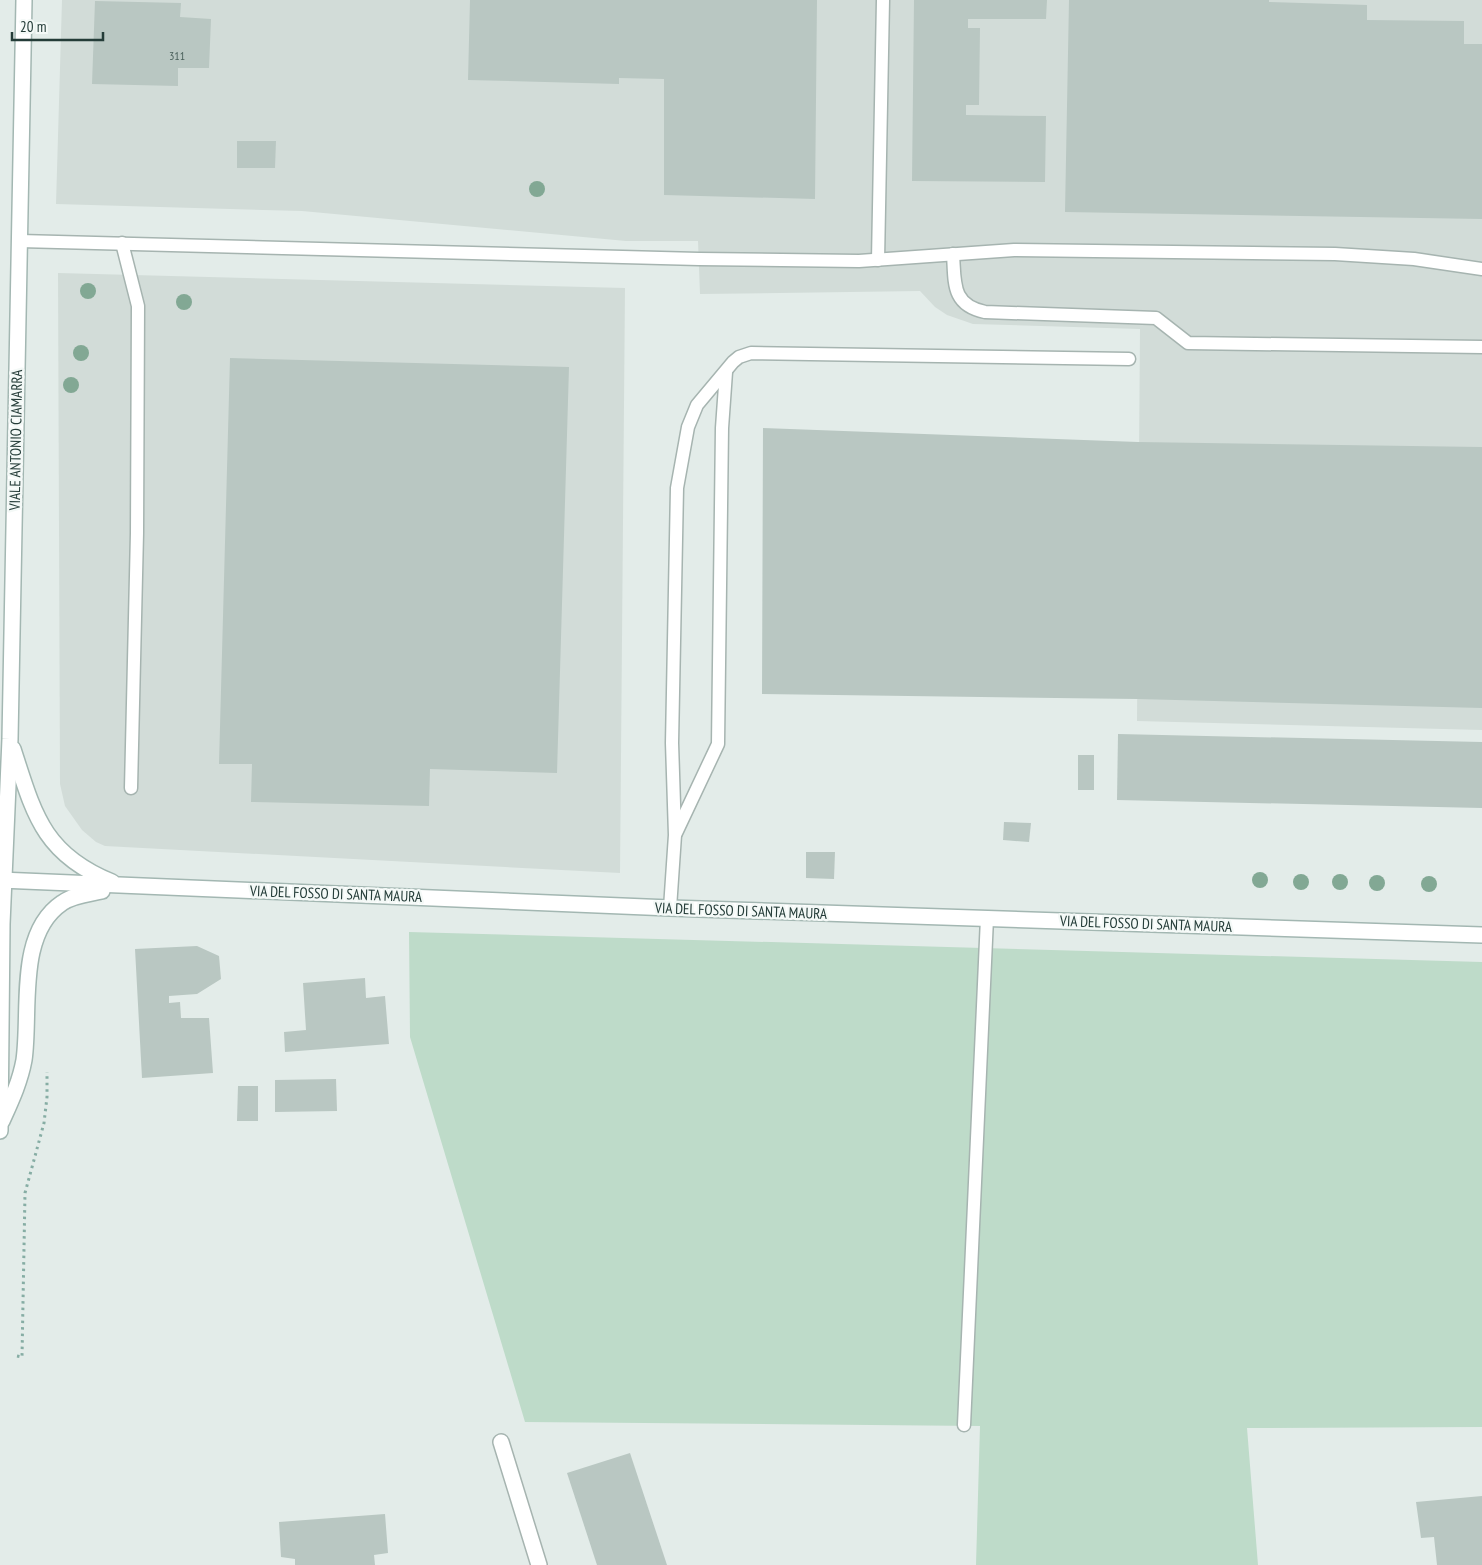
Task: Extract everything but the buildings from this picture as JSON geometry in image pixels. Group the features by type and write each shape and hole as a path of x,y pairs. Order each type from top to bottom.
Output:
{"street":[{"name":"VIALE ANTONIO CIAMARRA","path":"0,1131 2,880 10,739 24,0"},
{"path":"10,739 29,800 48,837 68,858 95,875 122,886"},
{"name":"VIA DEL FOSSO DI SANTA MAURA","path":"2,880 670,908 1482,935"},
{"path":"0,1124 20,1080 24,1059 30,955 36,935 49,915 68,900 122,886"},
{"path":"501,1442 539,1565"}],"lane":[{"path":"878,260 883,0"},
{"path":"20,241 699,260 878,260 1014,250 1335,254 1422,260 1482,269"},
{"path":"122,243 138,306 138,534 131,788"},
{"path":"953,254 955,283 960,297 969,306 985,312 1156,318 1188,343 1482,347"},
{"path":"670,908 675,835 672,743 677,488 688,427 693,413 706,393 739,357 751,353 1129,360"},
{"path":"675,835 718,744 722,448 726,372"},
{"path":"964,1425 987,918"}],"path":[{"path":"17,1356 22,1356 25,1193 44,1123 47,1097 47,1068"}],"shaded area":[{"path":"62,0 1482,0 1482,730 1137,721 1140,329 973,324 947,315 935,307 920,291 700,294 698,241 626,241 302,211 56,204"},
{"path":"58,273 625,288 620,873 105,846 96,842 82,830 65,806 60,784"}],"green space":[{"path":"409,932 1482,962 1482,1427 1247,1428 1258,1565 976,1565 980,1426 525,1422 410,1037"}]}
